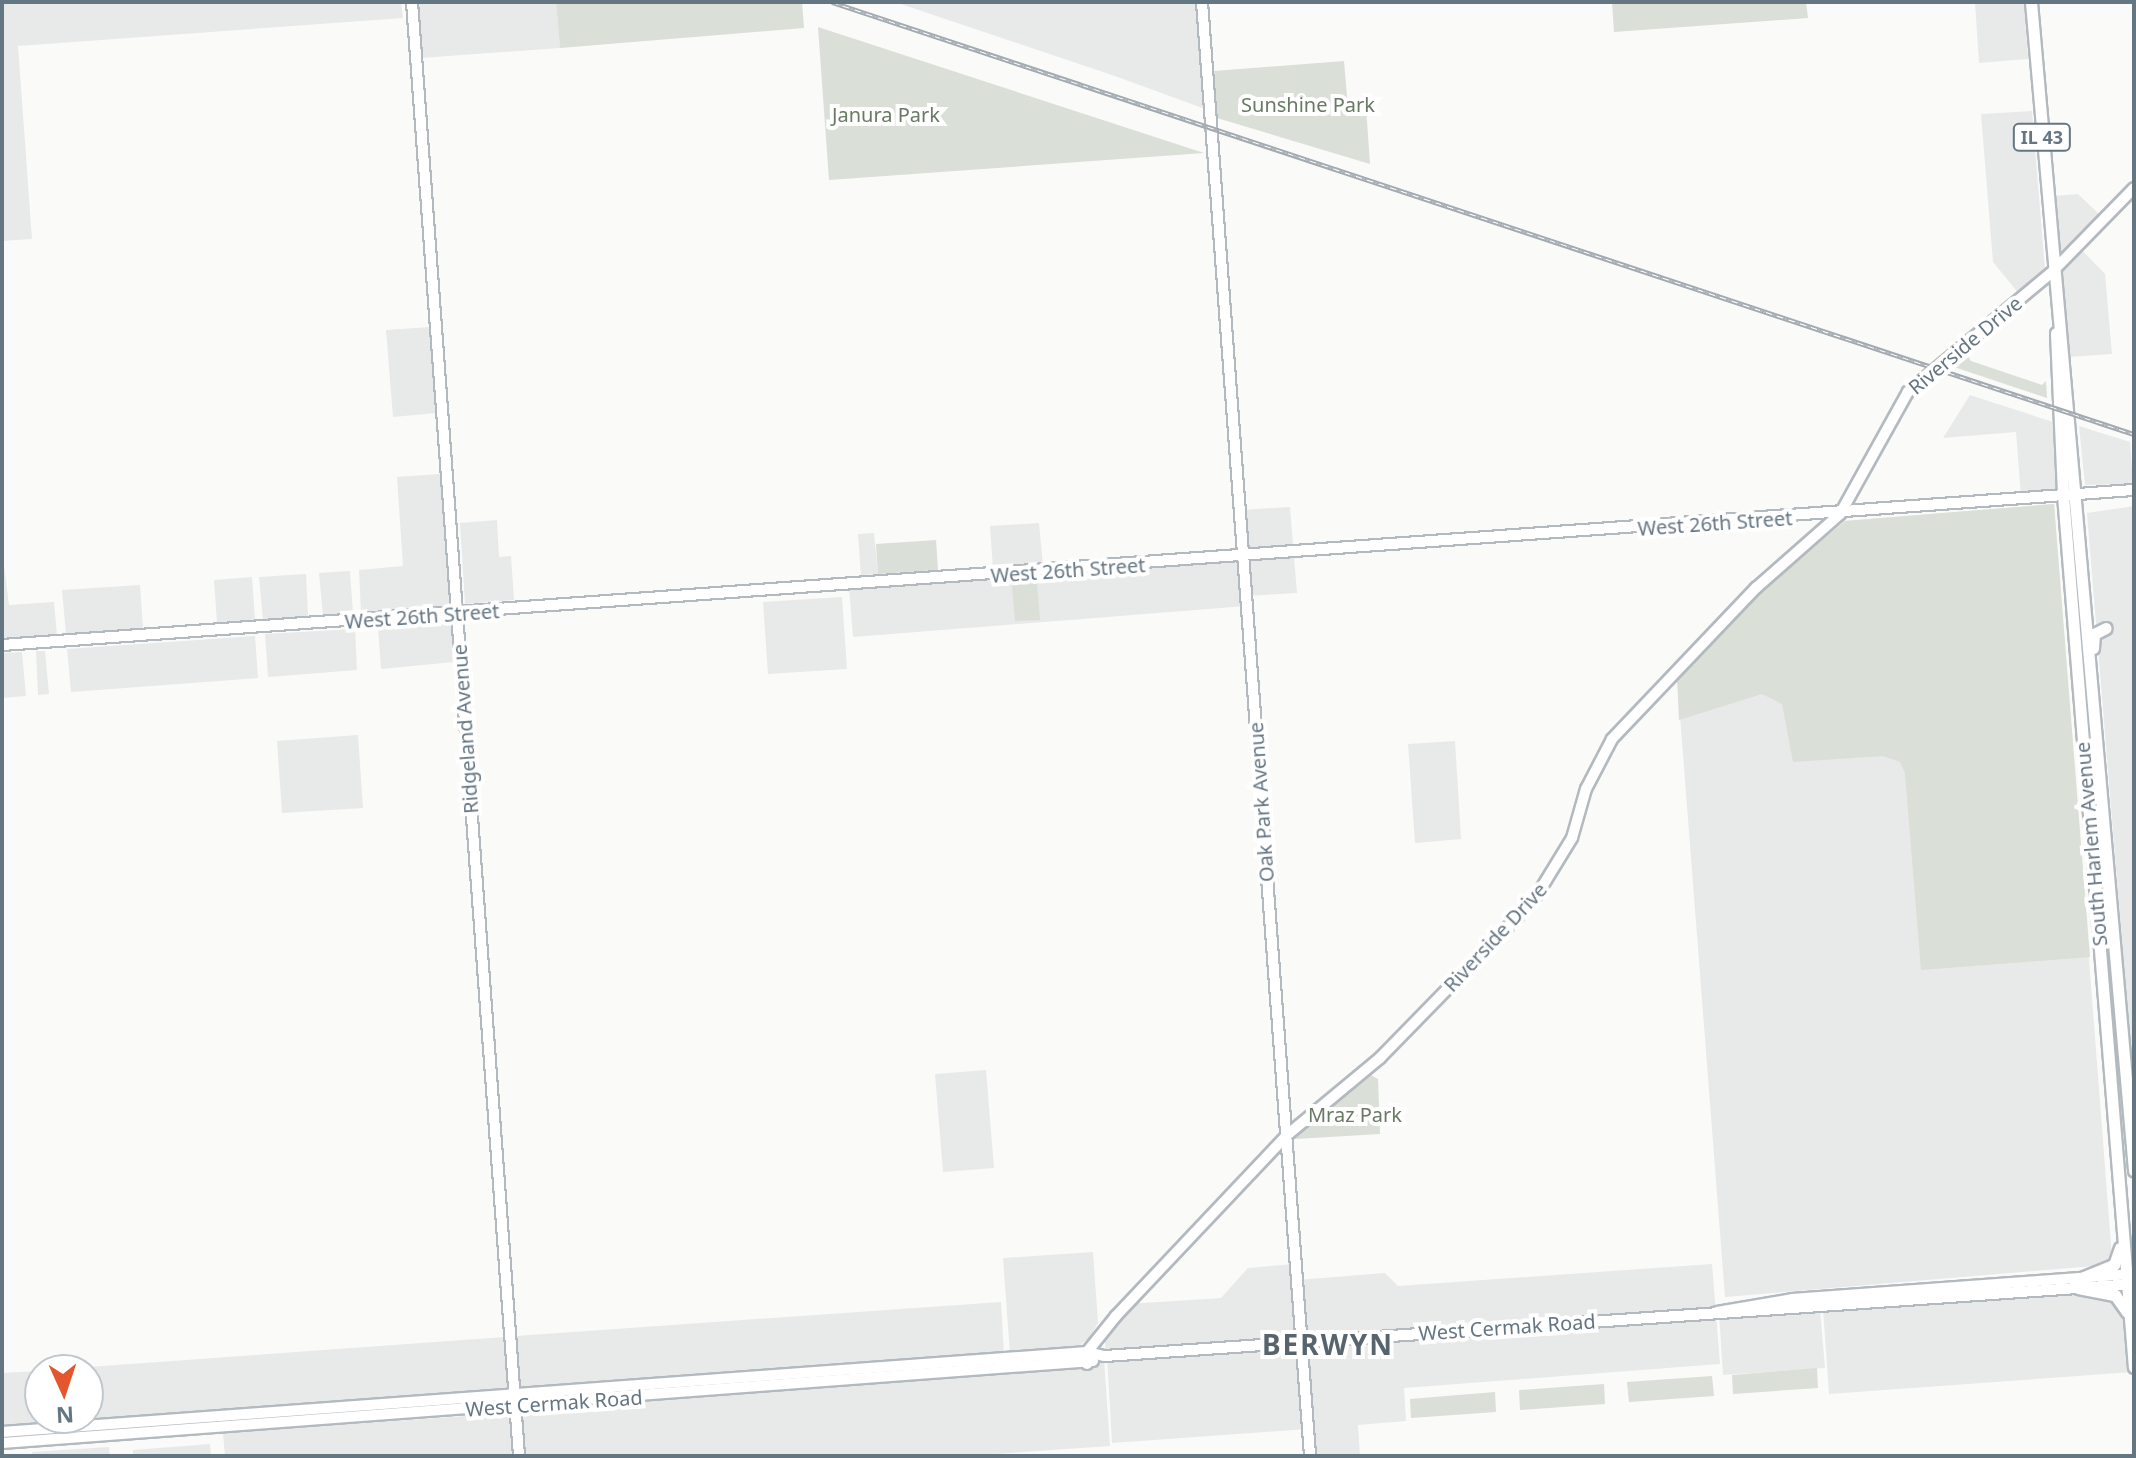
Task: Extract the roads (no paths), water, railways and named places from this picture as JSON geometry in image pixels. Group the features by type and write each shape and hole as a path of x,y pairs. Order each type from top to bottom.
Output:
{"main road":[{"name":"Ridgeland Avenue","path":"412,2 519,1456"},
{"name":"Oak Park Avenue","path":"1202,2 1310,1456"},
{"name":"South Harlem Avenue","path":"2031,2 2123,1240 2130,1279 2129,1314 2134,1367"},
{"name":"Riverside Drive","path":"1087,1358 1286,1136 1380,1058 1534,900 1572,838 1586,789 1612,739 1756,588 1840,514 1908,392 2053,271 2134,188"},
{"name":"West 26th Street","path":"2,645 1243,558 2134,490"},
{"name":"South Harlem Avenue","path":"2069,495 2084,600 2134,1170"},
{"path":"2084,600 2095,623 2106,628 2092,639 2091,676"},
{"path":"2079,1283 2114,1265 2123,1240"},
{"name":"West Cermak Road","path":"2,1443 515,1406 1105,1356 2130,1279"},
{"path":"2079,1283 2115,1295 2129,1314"},
{"name":"West Cermak Road","path":"2,1432 514,1394 1087,1358"}],"railway":[{"path":"832,2 2134,434"}],"district":[{"name":"BERWYN","path":"1328,1344"}],"park label":[{"name":"Sunshine Park","path":"1308,104"},
{"name":"Janura Park","path":"886,114"},
{"name":"Mraz Park","path":"1355,1114"}]}
